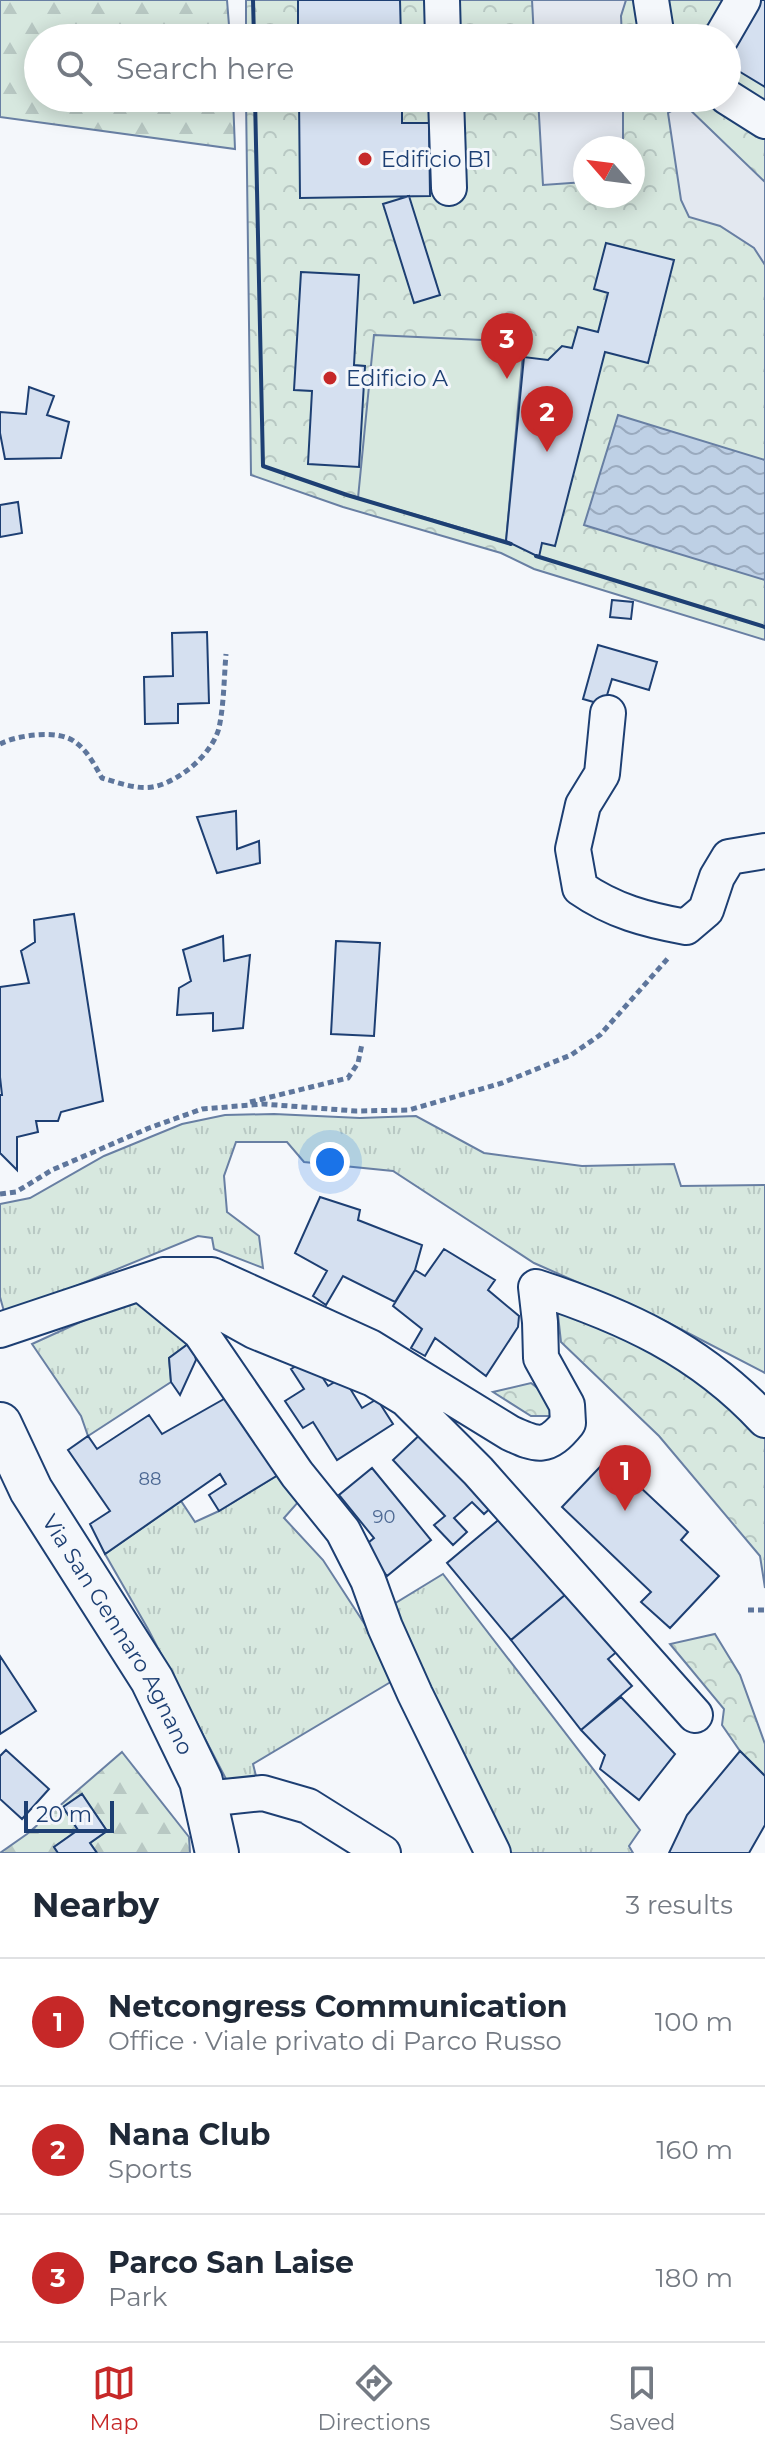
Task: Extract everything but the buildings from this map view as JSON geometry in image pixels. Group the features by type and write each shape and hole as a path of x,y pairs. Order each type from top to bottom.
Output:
{"main road":[{"name":"Via San Gennaro Agnano","path":"0,1424 31,1490 152,1680 201,1781 217,1853"}],"street":[{"path":"442,0 443,24"},
{"path":"651,0 655,24"},
{"path":"729,24 743,0"},
{"path":"741,106 765,121"},
{"path":"446,112 449,188"},
{"path":"608,713 602,774 583,805 573,849 580,888 598,901 641,919 686,927 706,910 717,877 729,857 765,851"},
{"path":"0,1330 152,1279 212,1275 370,1347 510,1433 534,1444 556,1439 568,1423 567,1405 541,1358 536,1287 627,1322 689,1353 743,1396 765,1420"},
{"path":"152,1279 200,1332 297,1474 343,1531 368,1580 415,1694 493,1853"},
{"path":"152,1279 254,1331 373,1379 406,1399 478,1471 695,1715"},
{"path":"205,1799 263,1793 308,1806 383,1853"}],"path":[{"path":"0,744 12,737 46,735 74,740 89,756 102,778 128,786 156,787 181,775 202,757 218,731 226,654"},
{"path":"0,1194 16,1192 52,1170 202,1109 263,1104 356,1111 409,1110 502,1083 571,1055 600,1035 668,959 686,927"},
{"path":"236,1106 348,1078 358,1063 362,1044"},
{"path":"748,1610 765,1610"}],"green space":[{"path":"0,0 227,0 229,24 24,24 24,112 234,112 235,149 0,117"},
{"path":"246,0 765,0 765,640 534,569 501,553 343,507 251,475 246,112 741,112 741,24 246,24"},
{"path":"374,335 524,342 506,541 358,498"},
{"path":"225,1115 360,1118 416,1116 484,1153 582,1166 674,1164 681,1186 765,1185 765,1373 663,1320 534,1263 393,1171 304,1162 287,1142 236,1142 224,1176 227,1212 259,1236 263,1268 214,1249 212,1238 198,1236 5,1315 0,1297 0,1204 30,1198 104,1156 182,1124"},
{"path":"133,1298 192,1341 169,1358 171,1382 88,1436 81,1416 32,1344"},
{"path":"557,1306 668,1354 731,1400 765,1439 765,1588 760,1556 659,1436 561,1342"},
{"path":"531,1383 554,1401 551,1416 531,1416 493,1392"},
{"path":"283,1472 300,1500 284,1518 323,1560 399,1677 253,1764 256,1776 234,1787 226,1779 105,1554 181,1501 195,1522"},
{"path":"443,1574 640,1830 629,1846 633,1853 498,1853 428,1706 394,1604"},
{"path":"715,1634 740,1675 765,1744 765,1776 740,1751 722,1725 724,1709 670,1644"},
{"path":"122,1752 189,1837 190,1853 97,1853 90,1843 107,1831 82,1794 63,1807 78,1830 54,1847 58,1853 0,1853 27,1834"}],"shaded area":[{"path":"532,0 626,0 621,24 533,24"},
{"path":"539,112 623,112 623,136 573,136 573,183 543,185"},
{"path":"692,112 765,182 765,265 754,248 720,226 689,217 681,200 668,113"}],"water":[{"path":"618,415 765,460 765,580 584,525"}],"wall":[{"path":"253,0 254,24"},
{"path":"255,112 263,466 347,495 511,544"},
{"path":"536,556 765,627"}],"place":[{"name":"Edificio B1","path":"365,159"},
{"name":"Edificio A","path":"330,378"},
{"name":"Parco San Laise","path":"507,379"},
{"name":"Nana Club","path":"547,452"},
{"name":"Netcongress Communication","path":"625,1511"}]}
